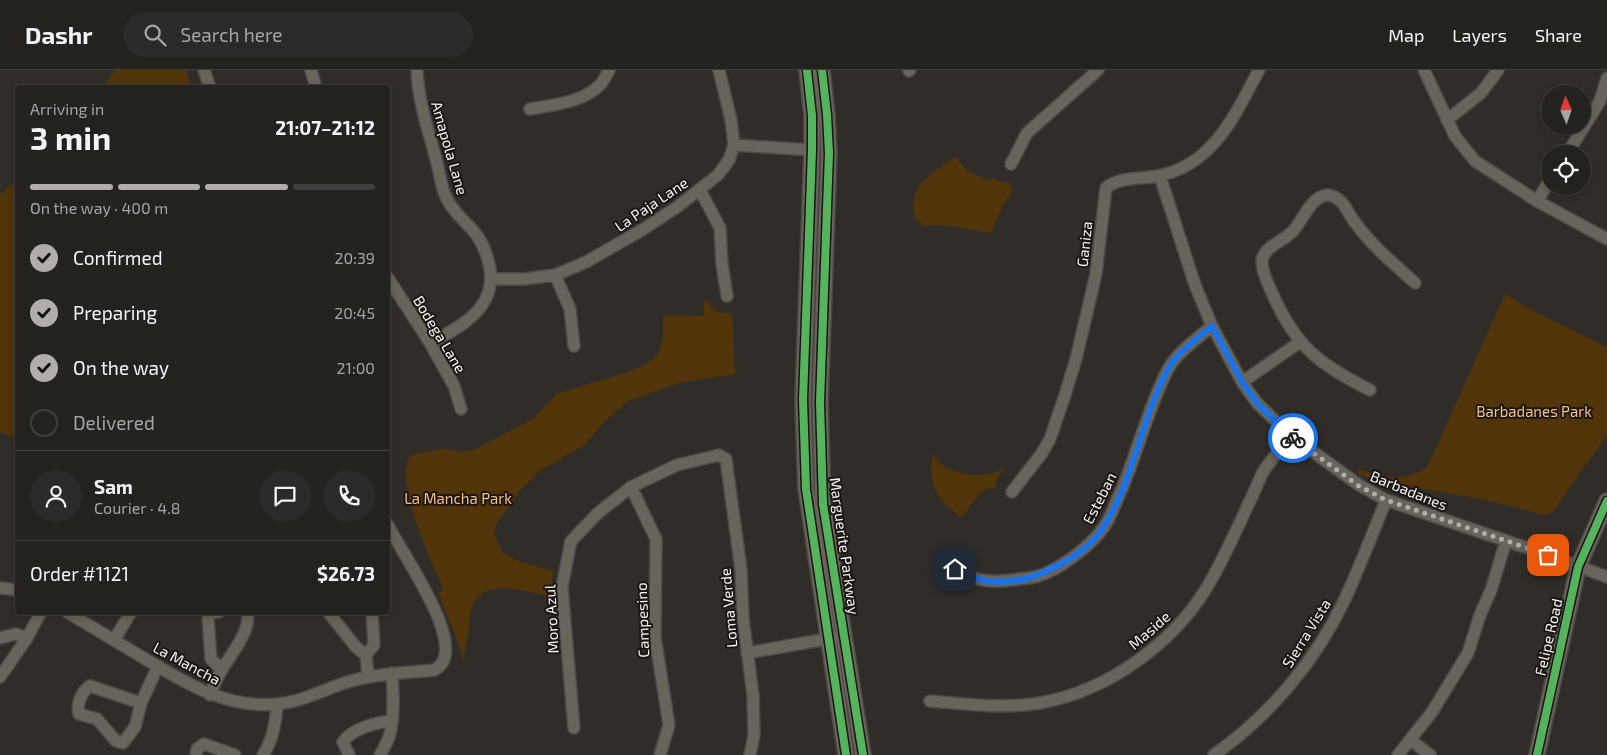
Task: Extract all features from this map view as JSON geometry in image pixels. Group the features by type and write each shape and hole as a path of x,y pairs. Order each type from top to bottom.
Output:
{"main road":[{"name":"Marguerite Parkway","path":"807,70 812,116 812,150 803,400 806,489 827,639 846,755"},
{"name":"Marguerite Parkway","path":"822,70 828,114 830,153 820,402 823,504 863,755"},
{"name":"Felipe Road","path":"1536,755 1578,568 1607,501"}],"street":[{"path":"204,70 209,85"},
{"path":"311,70 315,85"},
{"name":"Amapola Lane","path":"417,70 417,90 446,199 479,238 488,256 491,279 489,294 480,310 460,327 430,343"},
{"path":"530,110 585,96 601,84 609,70"},
{"path":"719,70 731,120 734,145 812,150"},
{"path":"1011,164 1027,133 1098,70"},
{"name":"Ganiza","path":"1012,492 1050,439 1064,398 1076,359 1096,274 1106,188 1111,183 1160,176 1188,166 1209,150 1232,120 1259,70"},
{"path":"1424,70 1455,136 1475,161 1537,201 1607,239"},
{"path":"1447,120 1481,93 1498,70"},
{"path":"1573,145 1600,101 1607,78"},
{"name":"La Paja Lane","path":"491,279 524,279 555,274 586,262 642,230 700,190 718,175 729,160 734,145"},
{"name":"Barbadanes","path":"1160,176 1195,284 1212,326 1242,382 1257,403 1291,436 1359,486 1386,500 1607,577"},
{"path":"700,190 720,228 722,264 727,296"},
{"path":"1370,390 1320,361 1300,342 1281,313 1268,284 1262,263 1264,253 1293,232 1315,201 1324,195 1332,195 1343,203 1354,221 1368,238 1415,283"},
{"path":"1537,201 1541,195"},
{"path":"555,274 570,308 574,346"},
{"name":"Bodega Lane","path":"390,281 430,343 454,386 461,409"},
{"name":"Esteban","path":"943,557 955,569 969,577 986,581 1004,582 1039,576 1071,559 1093,540 1104,527 1113,510 1151,406 1168,369 1180,354 1212,326"},
{"path":"1242,382 1300,342"},
{"name":"Maside","path":"930,701 1003,706 1040,703 1077,693 1119,673 1149,653 1176,628 1194,607 1214,576 1264,472 1291,436"},
{"name":"Moro Azul","path":"574,728 562,587 571,541 598,512 631,487 677,465 719,455 726,459"},
{"name":"Loma Verde","path":"726,459 741,570 741,601 754,715 754,735 750,755"},
{"name":"Campesino","path":"631,487 656,539 655,637 669,725 660,755"},
{"name":"Sierra Vista","path":"1214,755 1265,714 1292,684 1313,653 1344,600 1386,500"},
{"name":"La Mancha","path":"72,615 210,695 244,704 277,704 303,699 349,681 368,676 434,670 445,661 447,645 436,611 428,594 390,529"},
{"path":"1398,755 1432,712 1468,653 1480,615 1491,590 1506,541"},
{"path":"0,588 15,590"},
{"path":"0,677 40,615"},
{"path":"114,640 129,615"},
{"path":"209,615 211,659 222,670"},
{"path":"210,695 222,670 242,638 248,615"},
{"path":"330,615 356,647 366,654"},
{"path":"368,676 366,654 374,645 372,615"},
{"path":"0,638 16,634 27,638"},
{"path":"747,653 844,636"},
{"path":"141,703 90,686 84,690 77,709 79,714 97,719 116,741 123,743 135,727 141,703 158,666"},
{"path":"380,755 389,738 392,721 394,695 392,673"},
{"path":"262,755 272,736 277,704"},
{"path":"349,755 342,742 346,736 377,722 392,721"},
{"path":"1411,740 1430,755"},
{"path":"196,755 197,749 204,744 234,755"}],"green space":[{"path":"115,70 186,70 191,85 104,85"},
{"path":"956,157 967,171 987,180 994,178 1010,183 1012,192 1003,205 991,233 949,226 924,226 915,218 914,198 920,185 931,174"},
{"path":"15,182 15,438 0,432 0,194"},
{"name":"Barbadanes Park","path":"1505,294 1541,315 1607,347 1607,436 1553,512 1545,515 1486,500 1398,484 1386,486 1356,472 1359,469 1393,478 1409,475 1427,468"},
{"name":"La Mancha Park","path":"707,299 716,311 732,313 735,374 679,383 630,400 602,424 586,444 540,471 520,490 498,521 494,533 502,552 518,561 553,571 550,597 509,589 489,590 480,595 474,602 471,611 466,649 462,663 461,651 438,592 443,591 440,581 421,536 409,499 406,481 407,466 411,455 442,449 464,452 476,449 534,418 556,394 645,365 659,353 663,336 663,319 666,315 704,316 704,303"},
{"path":"933,454 945,468 971,475 991,474 1006,468 996,479 996,487 980,493 961,518 945,504 936,491 932,475"}],"cycle path":[{"path":"807,70 812,116 812,150 803,400 806,489 846,755"},
{"path":"822,70 829,153 820,402 823,504 863,755"},
{"path":"1537,755 1578,567 1607,501"}],"way so far":[{"path":"1293,438 1359,486 1386,500 1548,555"}],"route":[{"path":"955,569 969,577 986,581 1004,582 1039,576 1071,559 1093,540 1104,527 1113,510 1151,406 1168,369 1180,354 1212,326 1242,382 1257,403 1293,438"}]}
